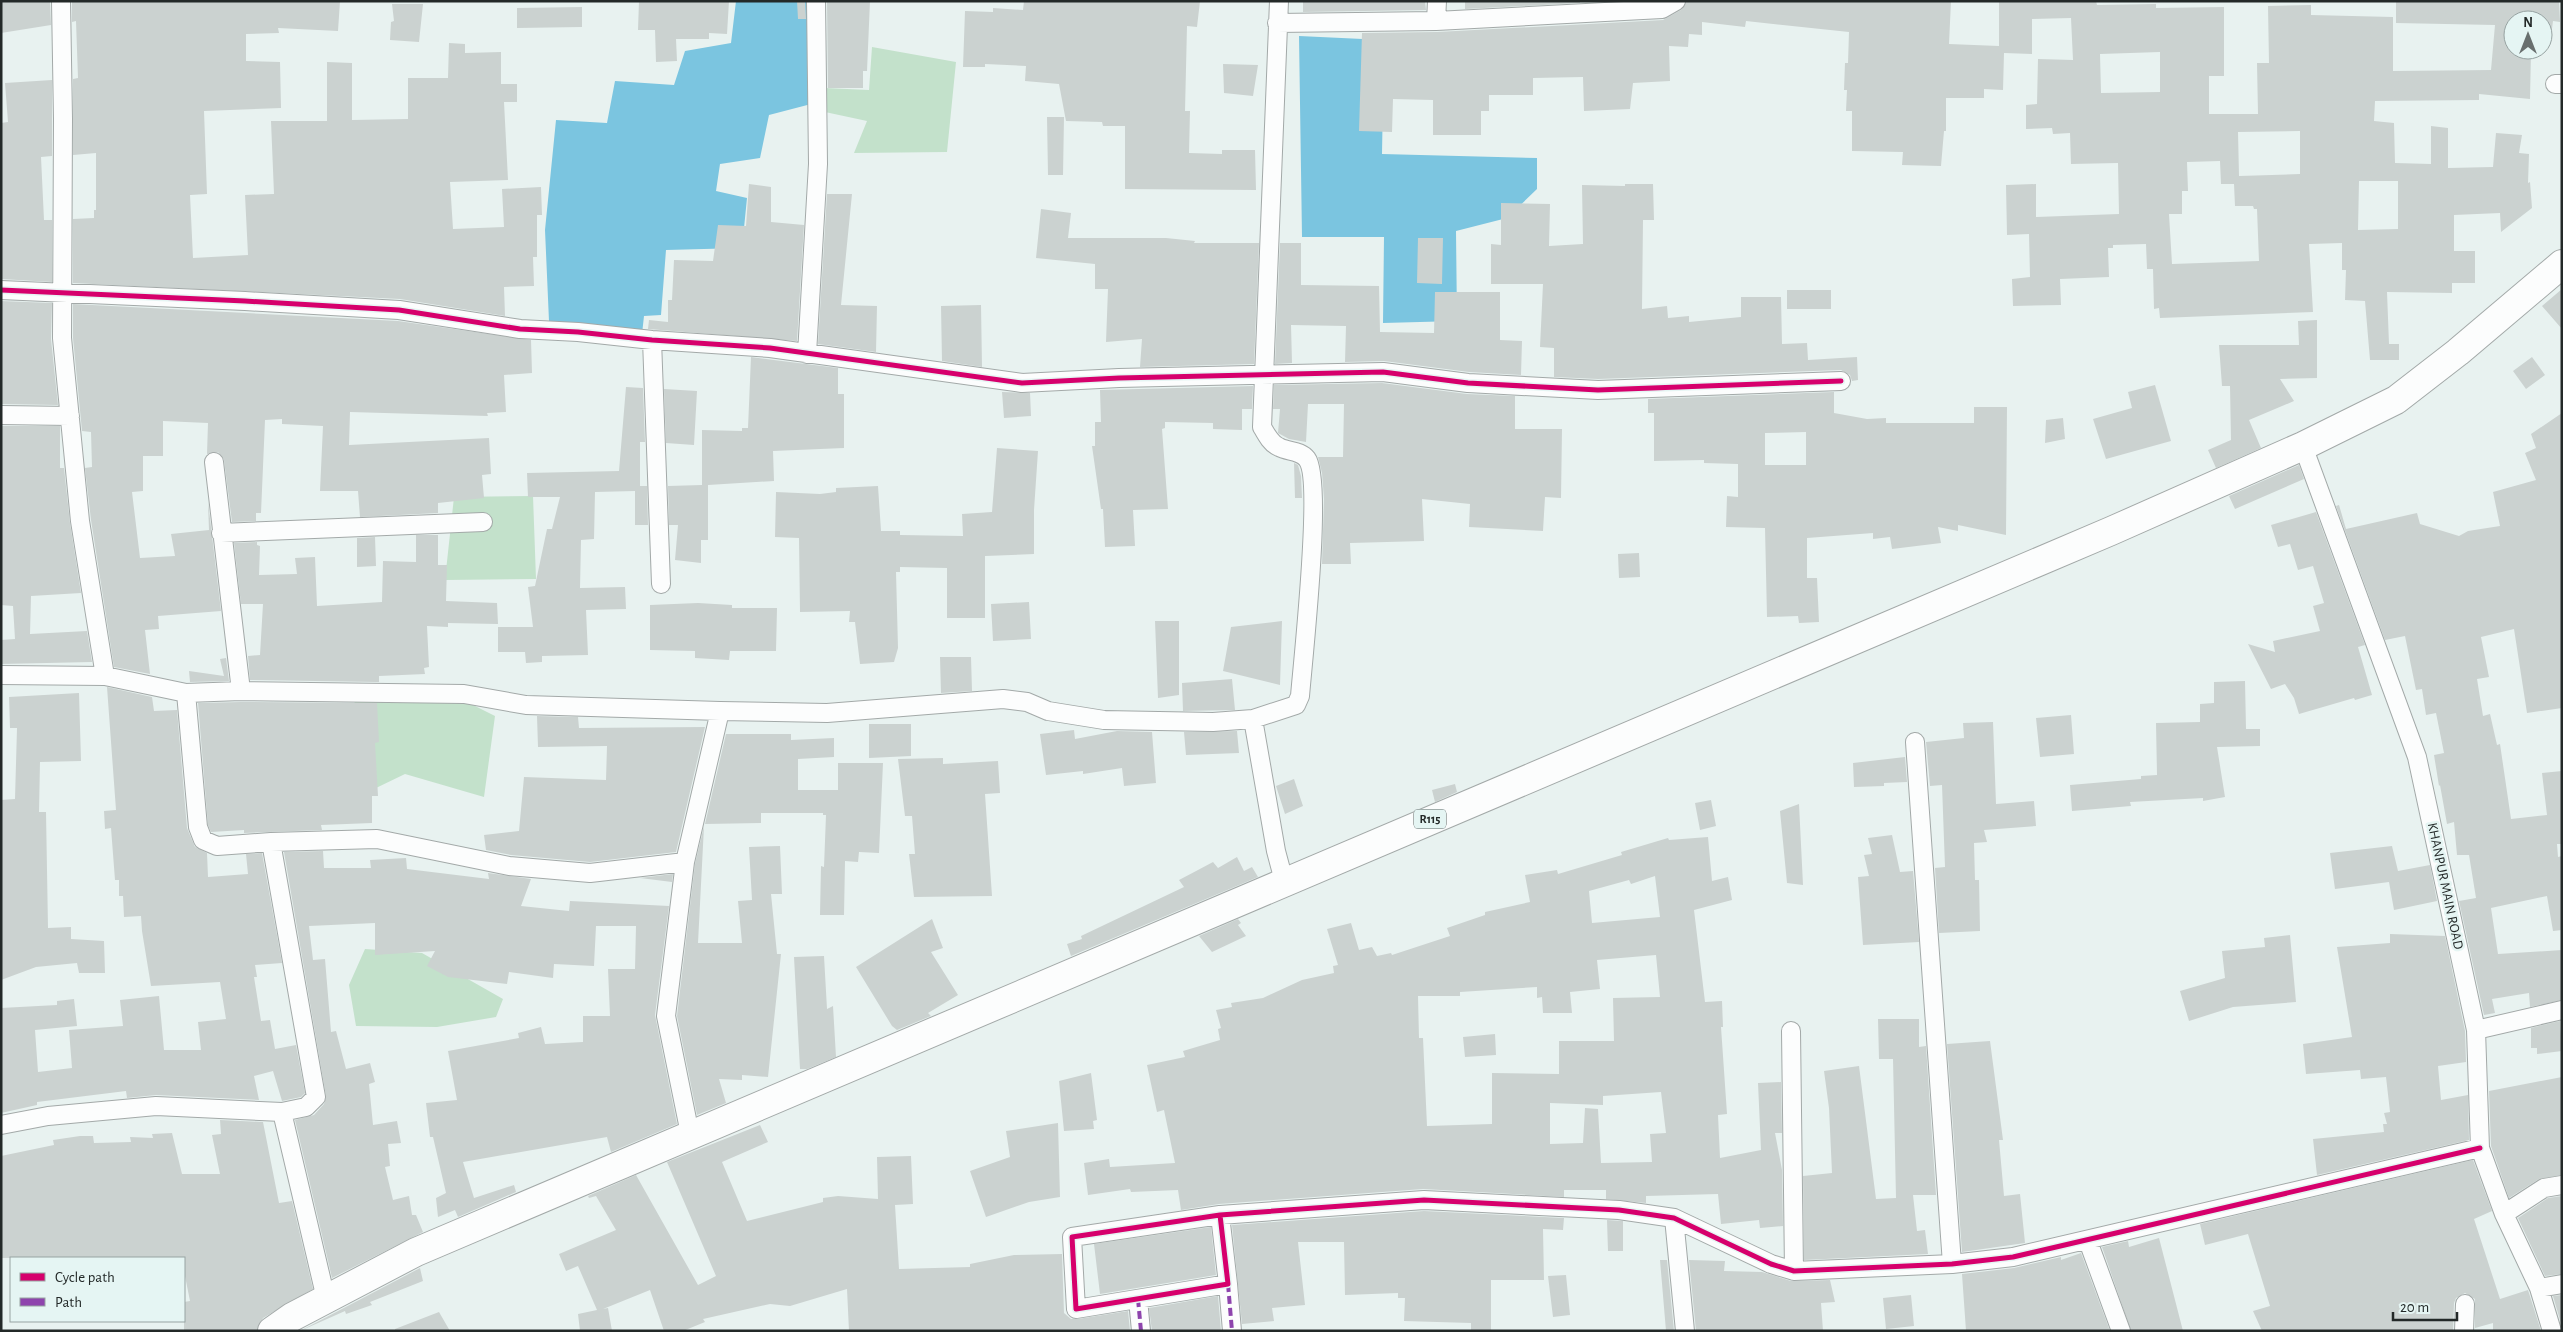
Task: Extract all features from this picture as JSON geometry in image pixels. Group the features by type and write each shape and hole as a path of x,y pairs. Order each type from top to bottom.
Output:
{"main road":[{"name":"R115","path":"272,1331 292,1317 416,1252 2093,538 2303,446 2396,400 2458,352 2562,264"}],"street":[{"path":"61,1 63,119 62,338 80,521 105,676"},
{"path":"806,354 818,164 816,1"},
{"path":"1,675 105,676 186,693 464,694 526,705 720,711 827,713 1003,699 1028,702 1048,711 1104,720 1213,722 1253,719 1265,713 1284,710 1296,705 1300,696 1311,550 1313,477 1308,460 1301,453 1278,447 1262,427 1279,1"},
{"path":"1436,21 1437,1"},
{"path":"1278,23 1436,21 1662,8 1676,1"},
{"path":"1,290 399,310 520,330 578,332 652,340 770,348 1022,383 1120,378 1383,372 1468,383 1598,390 1841,381"},
{"path":"652,340 661,584"},
{"path":"1,415 70,416"},
{"name":"KHANPUR MAIN ROAD","path":"2303,446 2417,757 2476,1030 2480,1148 2504,1214 2540,1288 2552,1331"},
{"path":"214,462 241,692"},
{"path":"221,534 483,522"},
{"path":"186,693 198,827 203,840 217,846 271,842 377,839 509,866 590,873 685,862"},
{"path":"690,1134 666,1016 685,862 720,711"},
{"path":"1253,719 1276,851 1284,881"},
{"path":"1914,742 1952,1264"},
{"path":"1,1126 48,1116 156,1106 282,1112 306,1107 316,1097 271,842"},
{"path":"2476,1030 2562,1010"},
{"path":"1792,1031 1794,1271"},
{"path":"282,1112 326,1299"},
{"path":"1228,1284 1076,1309 1072,1237 1220,1215 1424,1200 1620,1210 1674,1218 1771,1264 1794,1271 1952,1264 2013,1257 2088,1241 2480,1148"},
{"path":"2504,1214 2544,1188 2562,1185"},
{"path":"1220,1215 1232,1331"},
{"path":"1674,1218 1685,1331"},
{"path":"2088,1241 2121,1331"},
{"path":"2540,1288 2562,1284"},
{"path":"1138,1299 1141,1331"},
{"path":"2464,1331 2465,1304"}],"green space":[{"path":"872,47 956,62 947,152 854,153 867,121 825,112 825,88 869,90"},
{"path":"533,496 536,579 445,580 454,497"},
{"path":"355,698 463,700 495,716 484,797 405,774 347,802"},
{"path":"365,949 422,953 503,999 496,1017 437,1027 356,1026 349,985"}],"water":[{"path":"736,1 810,2 815,103 769,115 760,158 720,164 716,191 747,198 742,248 666,250 661,315 644,316 642,334 549,321 545,230 556,120 607,123 615,81 674,85 685,51 731,43"},
{"path":"1299,36 1384,40 1382,154 1537,158 1537,189 1507,218 1456,231 1457,321 1383,323 1384,237 1302,237"}],"building":[{"path":"1,1 50,1 51,25 1,33"},
{"path":"72,1 340,1 338,31 278,28 279,33 246,34 246,61 280,62 281,108 204,111 207,194 190,195 193,258 248,255 245,195 274,194 271,121 327,121 327,62 352,63 352,120 408,119 408,78 448,78 449,43 465,44 465,53 501,52 501,84 517,84 517,102 504,102 508,180 450,182 453,229 504,227 502,189 541,187 542,215 537,215 537,257 533,257 534,286 504,287 505,316 400,299 73,283 73,219 94,218 94,210 96,210 96,153 73,155 73,79 78,78 76,21 72,22"},
{"path":"639,1 729,1 727,34 709,33 709,39 676,39 677,61 656,62 655,30 638,30"},
{"path":"797,1 805,1 806,19 798,19"},
{"path":"827,1 870,1 867,71 863,71 863,88 828,88"},
{"path":"1024,1 1200,1 1197,27 1187,26 1185,111 1190,111 1189,153 1222,154 1222,150 1255,150 1256,190 1125,189 1125,126 1103,126 1102,122 1066,121 1059,84 1025,81 1026,66 985,64 985,67 963,67 965,11 993,12 993,8 1023,10"},
{"path":"1303,1 1425,1 1426,10 1303,12"},
{"path":"1465,1 1580,1 1580,3 1447,10 1465,9"},
{"path":"1687,1 1951,1 1949,44 1999,46 1999,1 2096,1 2097,5 2156,4 2156,8 2224,7 2224,76 2209,76 2209,114 2258,114 2257,63 2269,63 2268,6 2311,5 2311,15 2393,17 2393,71 2491,70 2495,25 2396,23 2396,2 2559,1 2560,22 2553,21 2553,10 2503,10 2503,60 2531,60 2530,99 2479,94 2479,100 2375,101 2374,121 2394,123 2395,163 2431,164 2431,126 2448,128 2448,168 2493,167 2496,133 2522,135 2519,153 2529,154 2528,183 2530,182 2532,208 2501,232 2500,213 2454,215 2454,251 2475,251 2475,283 2452,283 2452,293 2387,292 2389,344 2399,344 2399,360 2370,360 2365,301 2345,300 2346,270 2342,270 2342,243 2309,244 2313,312 2160,318 2159,308 2154,309 2153,269 2147,269 2146,244 2113,245 2113,248 2108,248 2109,277 2060,279 2061,305 2013,306 2012,279 2030,277 2029,234 2007,235 2006,185 2036,184 2036,217 2119,214 2118,163 2071,164 2070,133 2053,134 2052,128 2026,129 2026,105 2037,104 2038,59 2073,60 2071,18 2032,19 2032,54 2004,53 2003,90 1984,89 1984,98 1946,98 1946,131 1944,131 1941,166 1902,165 1903,152 1852,151 1852,111 1846,111 1847,90 1844,90 1845,63 1848,63 1849,32 1746,21 1745,27 1702,22 1702,35 1689,34 1688,47 1669,46 1670,81 1633,83 1630,109 1584,111 1583,77 1533,78 1533,95 1489,95 1489,111 1481,111 1481,135 1433,135 1433,100 1393,99 1392,132 1359,131 1362,33 1437,32 1663,20 1681,10","holes":["2160,52 2160,92 2101,93 2100,54","2300,131 2300,174 2239,176 2238,132","2220,161 2221,184 2234,184 2235,206 2253,206 2254,209 2257,209 2259,261 2172,264 2169,214 2182,214 2182,191 2188,191 2187,162","2359,181 2398,181 2398,229 2358,230"]},
{"path":"392,4 423,4 419,42 390,40 391,22 394,21"},
{"path":"582,7 582,27 517,28 517,8"},
{"path":"1223,64 1258,65 1253,96 1224,93"},
{"path":"52,80 52,156 41,157 44,220 52,220 52,282 1,279 1,123 8,122 5,83"},
{"path":"1047,117 1064,117 1063,175 1048,175"},
{"path":"749,184 771,187 771,222 804,225 797,341 648,329 649,320 668,322 668,300 672,300 674,260 713,261 718,225 746,226"},
{"path":"1625,184 1653,184 1654,220 1643,220 1642,309 1667,306 1668,318 1689,316 1689,322 1741,317 1741,297 1781,297 1782,344 1807,343 1808,360 1857,357 1858,380 1852,381 1850,375 1841,370 1598,379 1554,377 1554,348 1540,347 1543,284 1491,284 1491,244 1501,245 1501,203 1550,204 1549,246 1583,244 1582,185 1625,186"},
{"path":"827,194 852,194 841,305 877,306 876,352 818,344"},
{"path":"1041,209 1071,213 1068,238 1166,238 1195,241 1194,243 1259,243 1254,364 1140,367 1142,339 1106,342 1108,289 1095,289 1095,264 1036,258"},
{"path":"1418,238 1443,238 1442,284 1417,283"},
{"path":"1280,243 1301,243 1301,285 1379,286 1380,332 1434,333 1435,292 1500,292 1500,340 1522,341 1521,375 1469,372 1384,361 1345,362 1346,326 1291,325 1292,363 1275,364"},
{"path":"2562,289 2562,329 2542,306"},
{"path":"1787,290 1831,290 1831,309 1787,309"},
{"path":"1,301 52,303 51,339 58,405 1,404"},
{"path":"73,304 398,321 531,340 532,373 504,375 506,412 487,413 488,416 350,412 349,445 489,438 491,474 482,475 484,498 438,503 438,513 360,517 358,491 320,491 323,426 282,424 282,419 265,420 261,513 256,513 256,521 232,522 224,460 218,452 207,454 208,423 163,421 163,456 143,456 143,491 132,492 140,558 175,556 171,534 209,530 208,502 221,611 158,616 159,629 145,630 150,674 114,667 91,520 85,468 92,467 91,432 82,431 73,338"},
{"path":"981,305 982,367 942,361 941,306"},
{"path":"2317,320 2317,378 2280,379 2294,401 2249,420 2261,448 2216,468 2208,450 2231,440 2230,386 2222,386 2219,345 2299,345 2298,321"},
{"path":"751,357 838,368 838,394 844,394 844,448 773,451 774,481 708,485 708,540 701,540 701,563 675,560 678,525 669,525 668,486 702,485 702,430 742,431 742,428 748,428"},
{"path":"2532,357 2545,375 2526,389 2513,371"},
{"path":"1382,383 1467,394 1515,396 1515,429 1562,429 1561,498 1545,497 1543,531 1469,527 1470,504 1422,499 1424,541 1350,543 1351,564 1322,564 1324,499 1322,473 1318,457 1343,457 1344,404 1308,404 1306,442 1289,439 1278,433 1280,409 1273,409 1274,385"},
{"path":"2155,385 2171,441 2106,459 2093,419 2132,408 2128,392"},
{"path":"1253,386 1252,409 1242,409 1242,430 1213,429 1213,423 1165,422 1165,428 1162,429 1168,509 1133,510 1135,546 1105,547 1103,509 1101,509 1092,446 1095,446 1095,422 1101,422 1100,390"},
{"path":"626,387 643,388 645,442 640,442 640,486 647,486 648,525 635,525 635,491 595,492 594,539 581,540 580,588 625,587 626,609 586,610 588,655 542,656 542,662 526,663 525,652 498,652 498,627 533,627 528,587 535,586 547,529 552,529 560,497 528,497 527,473 619,471"},
{"path":"664,389 697,391 694,445 666,443"},
{"path":"1002,392 1030,393 1031,416 1004,418"},
{"path":"1834,392 1834,413 1867,419 1886,418 1886,423 1974,423 1974,407 2007,407 2006,535 1958,525 1958,531 1938,527 1941,543 1892,549 1890,537 1873,539 1873,533 1807,538 1807,578 1817,578 1819,622 1799,623 1798,616 1767,617 1765,528 1726,527 1727,496 1738,497 1738,464 1704,463 1704,460 1654,461 1654,413 1648,413 1648,399","holes":["1806,432 1806,465 1765,465 1765,433"]},
{"path":"2562,413 2562,708 2527,713 2514,629 2481,637 2489,677 2477,679 2483,716 2490,714 2497,745 2500,744 2511,819 2547,815 2542,773 2562,771 2562,844 2557,844 2558,857 2562,856 2562,930 2553,931 2547,896 2491,908 2498,954 2562,950 2562,1000 2530,1007 2529,993 2492,999 2495,1013 2484,1015 2459,901 2476,898 2469,855 2457,855 2454,822 2447,824 2434,755 2444,753 2436,713 2426,715 2422,689 2416,690 2405,636 2385,640 2336,506 2339,505 2346,529 2417,513 2420,524 2459,536 2468,531 2500,526 2493,492 2536,480 2525,453 2536,448 2531,434"},
{"path":"2063,418 2065,439 2045,443 2046,420"},
{"path":"1,426 60,426 60,468 64,468 81,593 31,596 30,634 87,631 92,662 1,664 1,640 15,639 13,606 1,605"},
{"path":"997,448 1038,451 1034,510 1034,554 985,556 985,618 947,618 947,568 900,567 900,572 896,572 898,648 894,662 860,664 855,622 849,622 850,611 800,612 799,538 775,537 776,492 820,494 836,492 836,488 878,486 881,531 900,531 900,535 963,536 962,514 992,512"},
{"path":"1294,463 1298,465 1301,476 1302,498 1295,498"},
{"path":"2299,465 2304,479 2235,509 2229,496"},
{"path":"2316,512 2365,645 2358,647 2372,695 2355,700 2354,698 2299,714 2294,698 2285,684 2271,689 2248,644 2275,652 2273,641 2320,631 2313,606 2324,603 2313,566 2298,570 2290,544 2278,547 2271,525"},
{"path":"416,535 438,535 438,565 447,565 446,601 497,603 498,624 448,623 448,627 427,626 429,667 424,668 425,674 379,676 379,682 250,680 248,656 260,655 263,604 241,604 234,543 257,542 257,545 260,546 259,575 297,574 295,558 315,557 317,606 382,602 383,561 416,562"},
{"path":"375,537 376,566 357,567 357,538"},
{"path":"1639,553 1640,577 1619,578 1618,554"},
{"path":"1029,602 1031,639 993,641 991,604"},
{"path":"698,603 732,605 732,608 777,608 776,651 730,651 729,660 695,658 695,651 650,650 650,605"},
{"path":"1155,621 1179,621 1179,695 1158,698"},
{"path":"1282,621 1280,685 1223,671 1231,627"},
{"path":"940,657 971,657 972,691 941,693"},
{"path":"226,658 229,681 190,682 189,671 224,676 220,659"},
{"path":"1232,679 1235,710 1183,711 1182,683"},
{"path":"2245,681 2246,729 2260,729 2260,746 2217,747 2225,797 2203,801 2203,798 2130,802 2131,806 2072,811 2070,785 2141,779 2141,776 2157,775 2156,723 2200,722 2200,704 2214,703 2214,682"},
{"path":"107,687 152,697 154,711 177,710 187,828 195,847 207,853 208,877 248,874 246,854 262,853 282,963 255,965 257,977 254,977 261,1021 270,1020 275,1049 296,1045 305,1093 301,1097 282,1101 273,1071 254,1076 259,1100 156,1095 127,1098 126,1091 37,1102 37,1105 1,1113 1,1008 57,1005 57,1001 74,999 77,1026 35,1030 38,1072 72,1068 69,1030 123,1026 120,1000 159,996 164,1050 201,1050 198,1022 226,1019 220,982 151,986 141,916 124,917 123,896 119,896 119,880 115,880 111,828 105,829 104,811 116,810"},
{"path":"79,693 81,761 40,762 39,812 46,812 48,928 71,927 71,939 104,941 105,973 79,973 77,963 36,967 1,980 1,800 15,799 17,728 10,728 9,697"},
{"path":"198,703 377,703 379,742 375,743 378,796 372,796 372,823 321,825 322,830 244,833 244,830 211,832 208,825"},
{"path":"2071,715 2074,754 2040,757 2036,718"},
{"path":"537,716 578,717 579,728 705,727 676,852 590,862 511,855 486,850 484,835 519,831 524,777 606,780 607,746 538,747"},
{"path":"1993,722 1996,804 2034,801 2036,826 1984,830 1987,842 1974,843 1975,880 1979,880 1980,931 1939,933 1935,868 1945,867 1942,785 1930,786 1926,742 1964,738 1963,723"},
{"path":"869,724 911,724 911,756 869,758"},
{"path":"1074,730 1075,739 1117,731 1152,732 1156,783 1124,786 1122,768 1083,774 1083,771 1046,775 1040,734"},
{"path":"1237,731 1239,753 1186,755 1184,732"},
{"path":"726,734 791,734 791,740 834,738 834,757 798,759 798,790 838,790 838,763 883,763 879,853 859,852 858,862 845,861 844,915 820,915 821,866 824,867 826,815 823,815 823,813 761,813 761,823 705,824"},
{"path":"1905,757 1907,782 1884,783 1884,786 1854,787 1853,763"},
{"path":"943,758 943,764 998,761 1000,793 985,794 992,896 914,897 909,854 915,854 912,816 905,816 898,759"},
{"path":"1294,779 1303,806 1285,814 1276,786"},
{"path":"1455,784 1457,792 1435,802 1432,790"},
{"path":"1711,800 1716,826 1700,830 1695,803"},
{"path":"1799,804 1803,885 1787,883 1780,811"},
{"path":"704,826 698,943 742,943 738,901 752,900 749,847 780,846 782,894 771,894 777,954 781,954 768,1077 742,1075 742,1080 719,1079 726,1103 697,1115 677,1016 695,864"},
{"path":"1892,835 1900,872 1913,871 1919,942 1863,945 1858,877 1869,876 1864,855 1872,854 1868,838"},
{"path":"1708,837 1712,881 1728,877 1732,900 1694,910 1705,1002 1722,1001 1723,1027 1721,1027 1727,1114 1718,1115 1720,1158 1761,1150 1758,1083 1781,1082 1782,1133 1775,1133 1782,1170 1783,1226 1760,1228 1759,1220 1721,1224 1718,1194 1646,1196 1646,1203 1606,1199 1606,1190 1564,1190 1564,1197 1423,1189 1219,1204 1181,1210 1178,1190 1131,1192 1130,1189 1088,1195 1084,1163 1109,1159 1110,1167 1175,1163 1164,1110 1157,1112 1147,1065 1185,1057 1183,1051 1220,1040 1218,1029 1221,1028 1216,1010 1232,1007 1231,1003 1263,998 1302,980 1334,973 1333,966 1338,965 1327,929 1351,923 1359,950 1372,947 1377,956 1391,953 1392,955 1450,936 1447,928 1485,915 1485,912 1530,902 1525,875 1557,870 1558,874 1622,855 1621,852 1668,838 1669,840","holes":["1655,876 1660,917 1592,923 1589,891 1629,880 1631,884","1656,955 1660,997 1613,998 1614,1041 1559,1041 1559,1074 1492,1073 1492,1124 1427,1126 1423,1038 1419,1038 1418,996 1460,996 1460,992 1537,987 1537,998 1542,997 1543,1013 1572,1013 1570,992 1600,989 1597,960","1661,1092 1666,1133 1650,1134 1652,1162 1601,1163 1598,1109 1585,1108 1583,1143 1550,1144 1550,1103 1603,1105 1603,1096"]},
{"path":"2392,846 2398,871 2430,865 2437,901 2394,910 2389,882 2335,889 2330,853"},
{"path":"323,851 324,868 371,868 370,860 406,858 407,869 489,879 488,873 531,879 521,906 569,911 570,901 669,906 655,1015 677,1124 611,1152 607,1137 463,1162 474,1198 514,1185 516,1192 458,1217 455,1210 438,1217 436,1198 446,1193 433,1137 430,1137 426,1103 457,1100 448,1051 519,1038 518,1033 541,1027 545,1044 583,1042 583,1016 610,1016 608,969 635,969 636,926 596,926 594,966 554,964 553,978 509,972 507,984 448,977 427,966 435,951 375,955 375,923 309,926 313,960 325,959 331,1032 336,1031 346,1069 370,1063 375,1082 369,1084 373,1125 397,1121 401,1143 388,1144 390,1166 385,1167 393,1200 409,1196 412,1215 416,1215 423,1232 332,1278 295,1120 314,1115 324,1104 326,1096 284,852"},
{"path":"1237,857 1244,871 1252,867 1258,877 1071,956 1067,944 1082,939 1081,936 1184,887 1179,880 1213,862 1218,868"},
{"path":"673,874 672,882 640,878"},
{"path":"932,919 943,948 931,952 958,995 928,1013 931,1016 897,1030 892,1026 856,967"},
{"path":"1238,919 1241,923 1238,925 1246,936 1212,952 1199,936"},
{"path":"2390,934 2445,936 2465,1031 2466,1062 2438,1066 2441,1100 2468,1095 2469,1140 2317,1175 2313,1139 2384,1132 2383,1124 2387,1124 2384,1113 2390,1112 2386,1077 2361,1079 2360,1070 2306,1074 2303,1044 2352,1037 2337,947 2390,943"},
{"path":"2290,935 2296,1002 2233,1007 2189,1021 2180,991 2225,978 2222,951 2265,947 2264,938"},
{"path":"824,956 827,1009 833,1006 836,1057 807,1069 800,1069 794,957"},
{"path":"1878,1019 1919,1019 1919,1047 1926,1046 1936,1195 1913,1195 1917,1231 1925,1230 1928,1254 1804,1260 1803,1176 1832,1173 1829,1108 1824,1071 1859,1066 1876,1199 1896,1198 1893,1059 1879,1059"},
{"path":"2560,1021 2562,1051 2537,1054 2537,1048 2531,1048 2531,1028"},
{"path":"1495,1034 1496,1055 1465,1057 1463,1037"},
{"path":"1990,1041 2003,1140 1999,1140 2004,1196 2020,1194 2025,1243 1962,1252 1947,1044"},
{"path":"1091,1073 1097,1120 1093,1121 1094,1129 1064,1131 1059,1081"},
{"path":"2562,1077 2562,1175 2539,1179 2509,1198 2491,1146 2489,1091"},
{"path":"220,1120 263,1122 279,1203 292,1201 313,1289 263,1318 257,1331 184,1331 185,1302 190,1301 185,1276 185,1257 1,1258 1,1156 54,1145 53,1140 80,1136 93,1136 94,1143 131,1142 130,1137 153,1138 152,1134 172,1133 182,1174 220,1174 212,1135 221,1134"},
{"path":"1058,1123 1060,1197 1029,1202 986,1217 970,1171 1010,1157 1006,1131"},
{"path":"760,1125 768,1142 722,1162 747,1221 823,1202 823,1198 838,1196 878,1199 877,1157 911,1156 913,1204 895,1205 899,1269 970,1267 970,1264 1014,1255 1062,1254 1064,1313 1071,1319 1078,1319 1128,1311 1130,1331 849,1331 847,1289 790,1306 770,1304 703,1319 705,1322 683,1331 664,1331 650,1290 603,1309 608,1308 612,1331 580,1331 578,1314 597,1310 578,1266 566,1271 559,1254 616,1230 596,1196 589,1198 588,1196 636,1175 698,1285 716,1276 667,1162"},
{"path":"2473,1160 2492,1211 2474,1219 2500,1299 2528,1290 2541,1331 2493,1331 2493,1323 2475,1328 2475,1299 2465,1293 2456,1298 2454,1303 2453,1331 2262,1331 2253,1311 2270,1306 2248,1234 2205,1245 2200,1224"},
{"path":"2562,1196 2562,1274 2545,1276 2518,1218 2548,1198"},
{"path":"1424,1211 1564,1218 1563,1230 1543,1229 1544,1280 1491,1280 1491,1331 1471,1331 1471,1323 1404,1321 1405,1298 1398,1298 1398,1293 1345,1295 1344,1242 1298,1242 1305,1305 1272,1308 1274,1321 1242,1324 1232,1225"},
{"path":"1607,1220 1623,1221 1623,1251 1608,1251"},
{"path":"1211,1227 1216,1275 1100,1294 1094,1244"},
{"path":"2159,1238 2183,1331 2131,1331 2102,1247 2128,1241 2129,1247"},
{"path":"2081,1253 2110,1331 1966,1331 1962,1274 2014,1268 2061,1257 2061,1260"},
{"path":"1660,1260 1667,1260 1674,1331 1666,1331"},
{"path":"1689,1260 1725,1261 1724,1271 1762,1272 1791,1281 1830,1280 1835,1302 1821,1303 1823,1331 1696,1331"},
{"path":"420,1268 423,1281 370,1302 372,1305 346,1314 345,1311 300,1331"},
{"path":"1566,1275 1570,1315 1553,1317 1548,1276"},
{"path":"1911,1295 1914,1326 1886,1329 1883,1298"},
{"path":"2562,1295 2562,1327 2553,1296"},
{"path":"1218,1296 1221,1331 1152,1331 1149,1308"},
{"path":"439,1312 450,1331 395,1331 395,1329"}],"marked path":[{"path":"1228,1284 1232,1331"},
{"path":"1138,1299 1141,1331"}],"cycle path":[{"path":"1,290 399,310 520,329 770,348 1022,383 1119,378 1383,372 1468,383 1598,390 1841,381"},
{"path":"1220,1215 1228,1284 1076,1309 1072,1237 1220,1215 1424,1200 1619,1210 1674,1218 1771,1264 1794,1271 1952,1264 2013,1257 2480,1148"}]}
